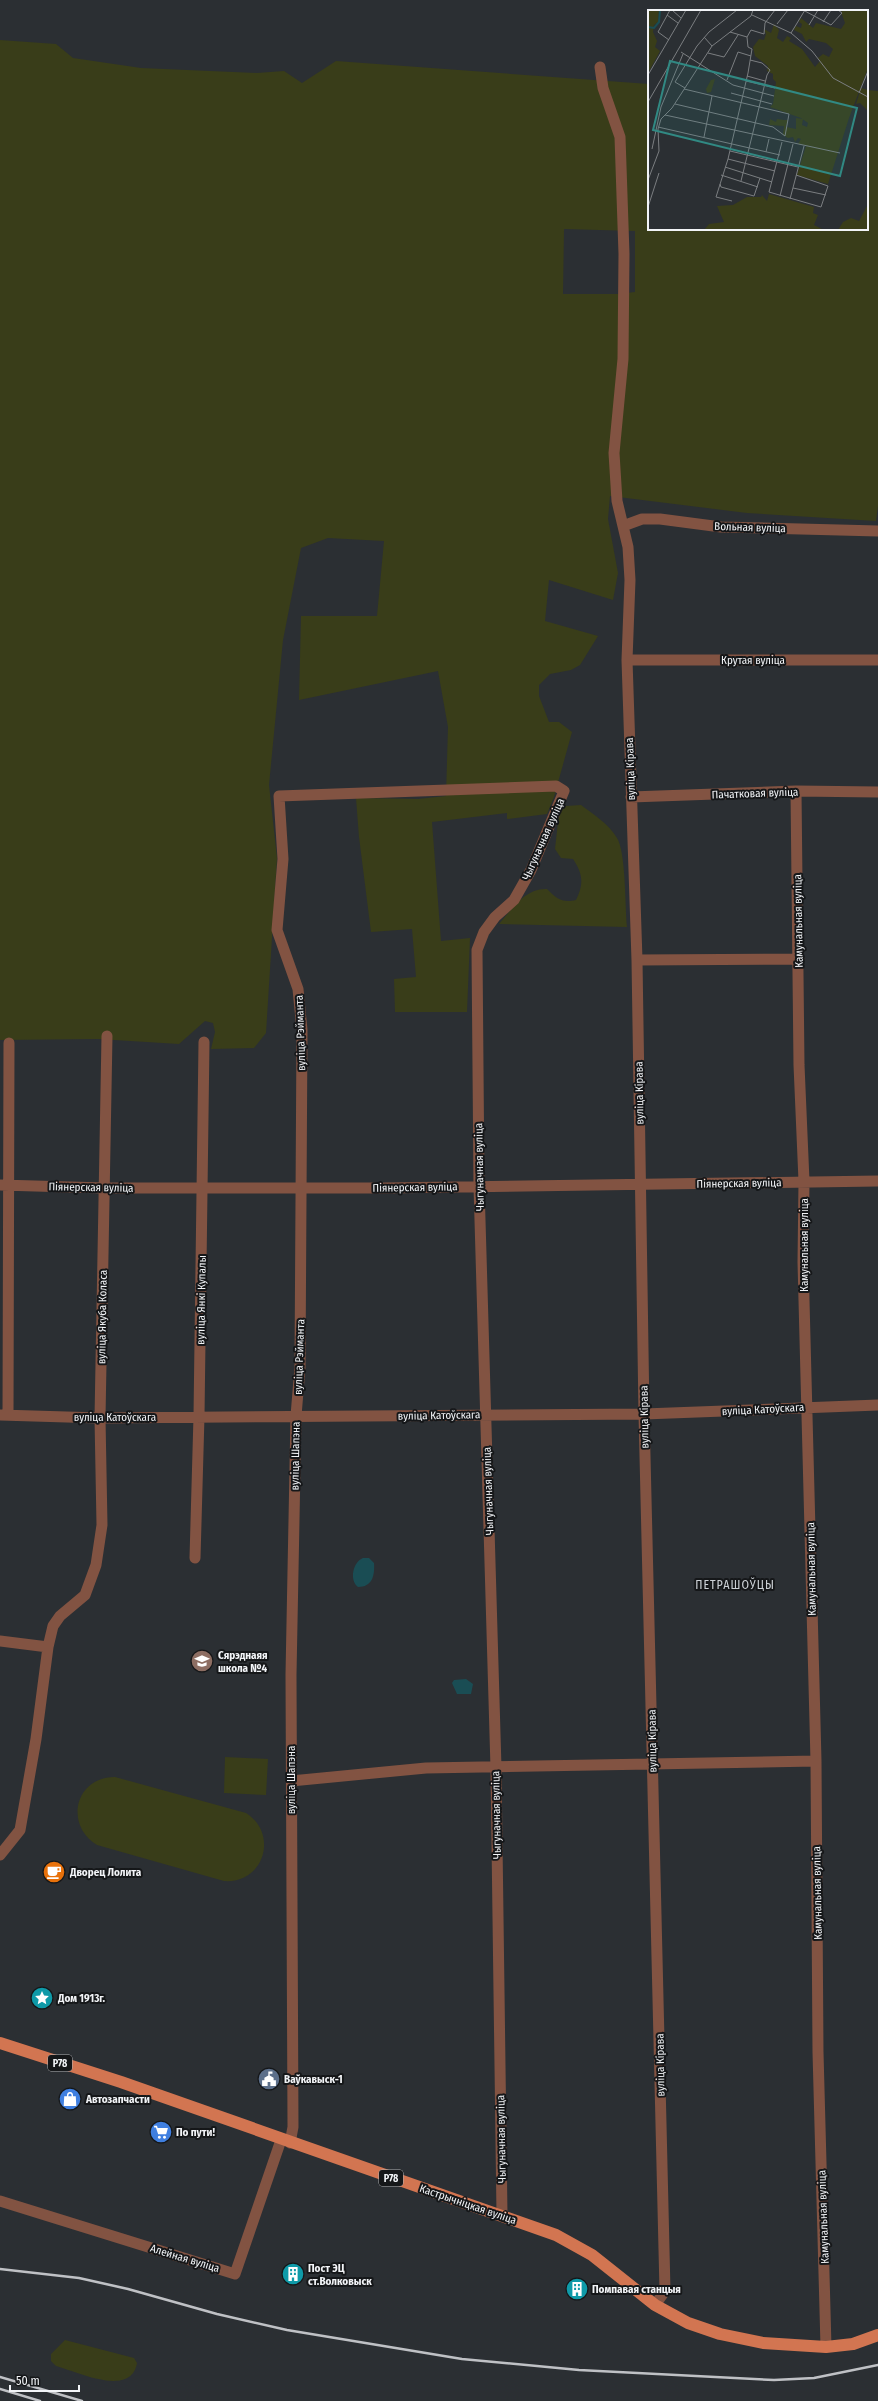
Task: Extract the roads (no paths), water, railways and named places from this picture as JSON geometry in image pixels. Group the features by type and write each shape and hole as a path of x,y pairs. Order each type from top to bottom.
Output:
{"main road":[{"name":"Кастрычніцкая вуліца","path":"0,2043 121,2082 286,2142 502,2215 556,2235 592,2255 655,2305 688,2323 720,2334 763,2343 826,2347 853,2344 878,2335"}],"street":[{"name":"вуліца Кірава","path":"600,67 603,88 620,137 624,254 623,359 614,453 617,502 628,547 630,580 627,660 638,960 644,1414 665,2291 655,2305"},
{"name":"Вольная вуліца","path":"623,526 642,519 660,518 721,527 878,531"},
{"name":"Крутая вуліца","path":"627,660 878,660"},
{"name":"вуліца Рэйманта","path":"296,1416 300,1367 302,1030 298,989 277,930 283,859 279,796 556,786 564,790"},
{"name":"Чыгуначная вуліца","path":"502,2215 496,1768 479,1186 477,950 484,932 494,917 514,900 531,870 564,790"},
{"name":"Пачатковая вуліца","path":"631,797 796,791 878,792"},
{"name":"Камунальная вуліца","path":"796,791 799,1065 804,1181 806,1407 816,1761 818,2052 826,2347"},
{"path":"638,960 799,960"},
{"name":"вуліца Якуба Коласа","path":"48,1647 53,1626 60,1616 85,1596 96,1565 102,1525 100,1418 108,1036"},
{"name":"вуліца Янкі Купалы","path":"195,1558 203,1188 204,1042"},
{"path":"4,1415 4,1185 9,1043"},
{"name":"Піянерская вуліца","path":"4,1185 105,1188 301,1188 640,1185 878,1180"},
{"name":"вуліца Катоўскага","path":"4,1415 100,1418 199,1416 644,1414 878,1405"},
{"name":"вуліца Шапэна","path":"286,2142 293,2127 291,1781 296,1416"},
{"path":"0,1641 48,1647 36,1740 20,1830 0,1855"},
{"path":"291,1781 426,1768 496,1768 816,1761"},
{"name":"Алейная вуліца","path":"0,2201 235,2274 286,2142"}],"water":[{"path":"363,1558 369,1558 374,1563 374,1572 372,1580 367,1585 358,1587 355,1584 353,1571 357,1563"},
{"path":"466,1679 473,1684 471,1694 457,1694 452,1683 454,1680"}],"railway":[{"path":"0,2269 79,2278 128,2289 217,2314 287,2330 462,2359 579,2370 774,2380 814,2378 878,2365"},
{"path":"0,2377 82,2401"},
{"path":"0,2389 40,2401"}],"place":[{"name":"Сярэднаяя школа №4","path":"202,1661"},
{"name":"Дворец Лолита","path":"54,1872"},
{"name":"Дом 1913г.","path":"42,1998"},
{"name":"Ваўкавыск-1","path":"269,2079"},
{"name":"Автозапчасти","path":"70,2099"},
{"name":"По пути!","path":"161,2132"},
{"name":"Пост ЭЦ ст.Волковыск","path":"293,2274"},
{"name":"Помпавая станцыя","path":"577,2289"}],"district":[{"name":"ПЕТРАШОЎЦЫ","path":"735,1585"}]}
